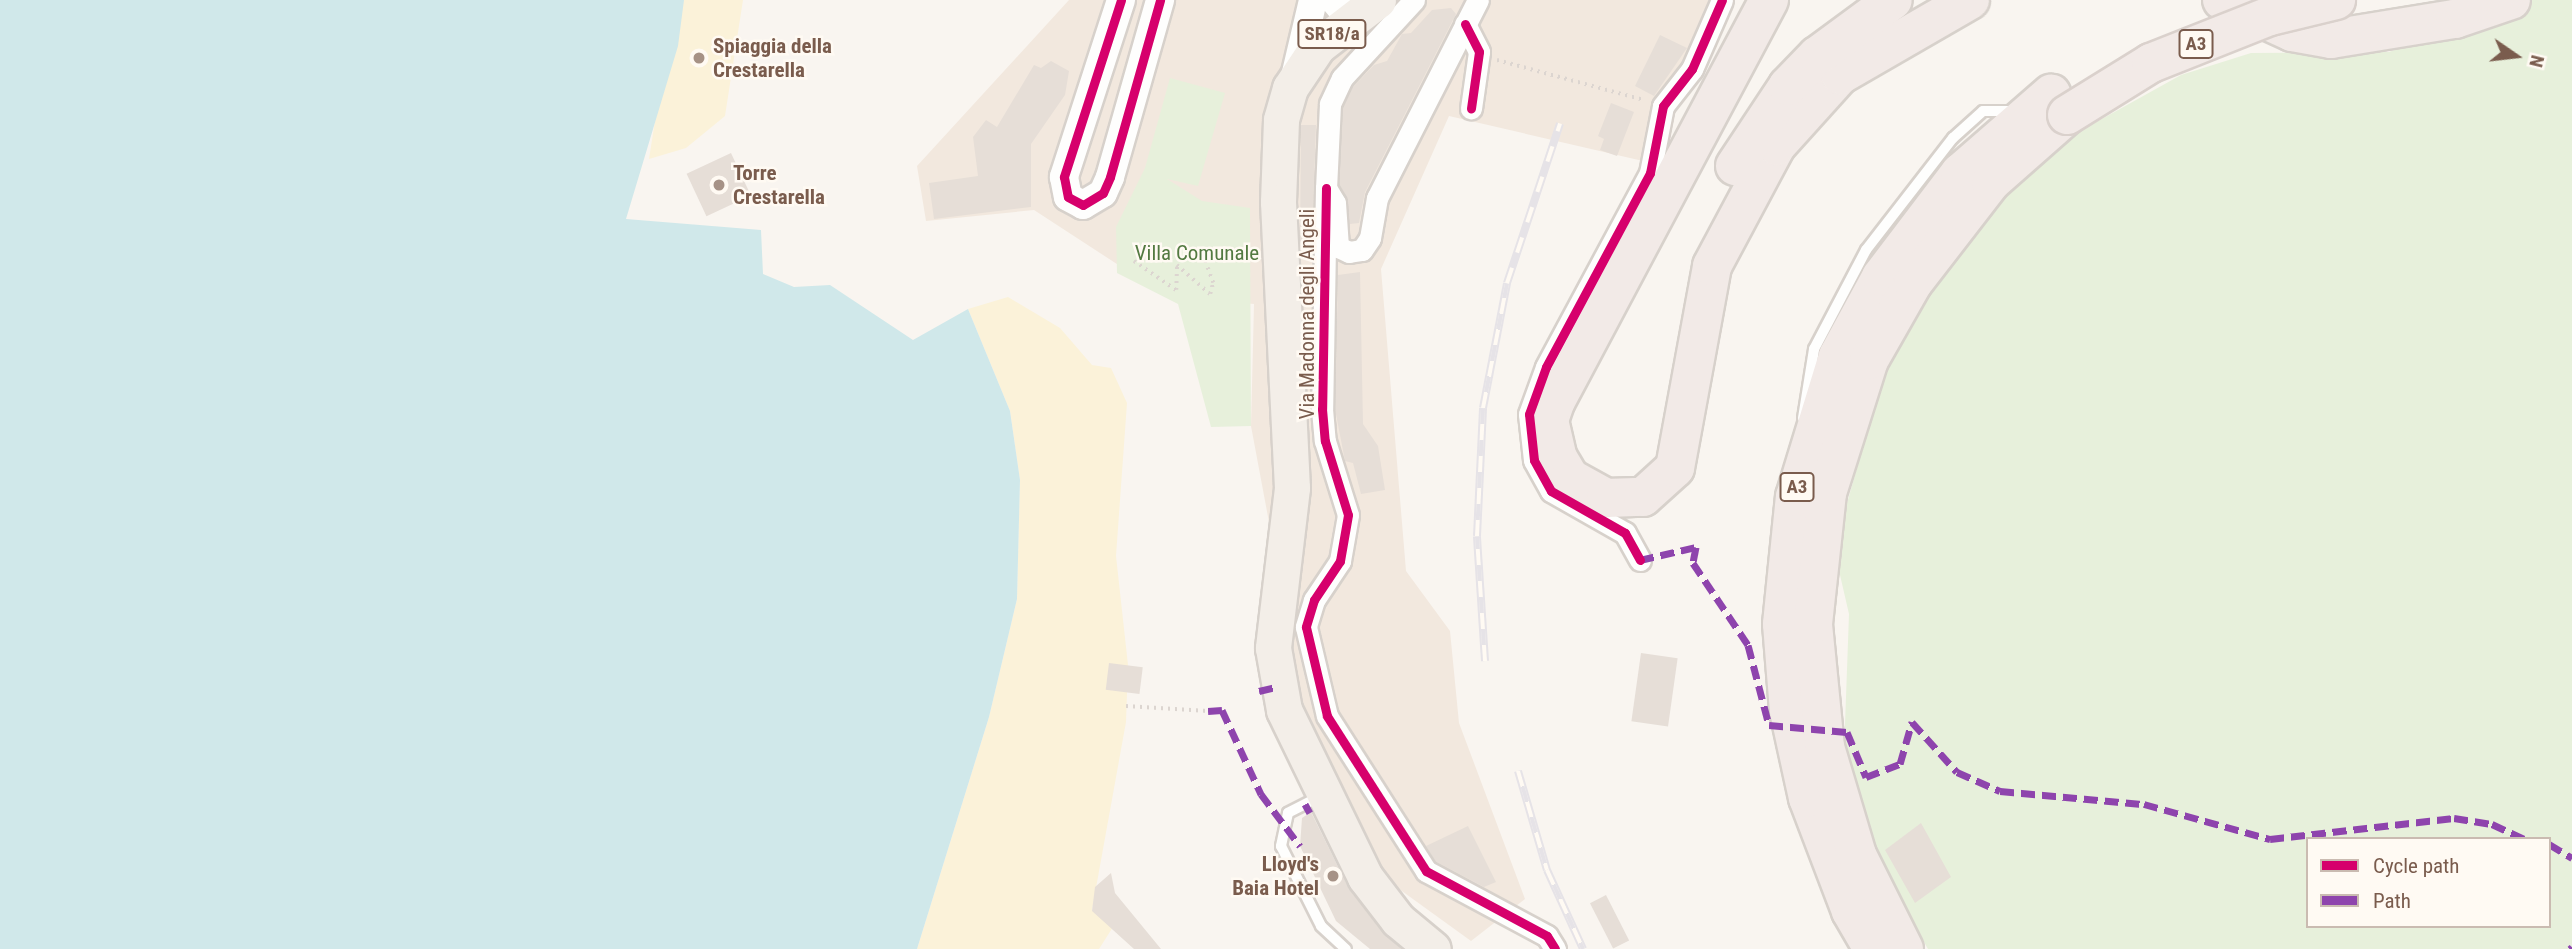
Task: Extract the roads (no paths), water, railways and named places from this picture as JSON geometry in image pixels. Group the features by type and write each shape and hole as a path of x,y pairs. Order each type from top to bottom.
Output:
{"highway":[{"path":"1769,0 1562,384 1549,420 1550,440 1570,478 1587,491 1627,501 1668,480 1685,434 1697,330 1698,270 1750,139 1817,56 1893,0"},
{"path":"1697,330 1721,242 1753,180 1805,108 1874,52 1970,0"},
{"path":"2222,0 2292,32 2331,39 2455,19 2511,0"},
{"name":"A3","path":"1873,949 1851,911 1808,798 1788,711 1784,579 1805,456 1838,356 1881,277 1960,173 2049,107 2118,51 2243,0"},
{"name":"A3","path":"1904,949 1849,835 1825,747 1813,624 1827,493 1869,360 1913,283 2049,107 2251,23 2336,0"}],"main road":[{"name":"SR18/a","path":"1354,6 1295,77 1278,145 1292,488 1273,648 1284,710 1328,804 1378,897 1433,949"}],"street":[{"path":"1121,0 1064,177 1068,197 1083,205 1102,193 1110,177 1160,0"},
{"path":"1295,77 1313,0"},
{"name":"Via Madonna degli Angeli","path":"1414,0 1342,78 1327,129 1325,441 1348,515 1340,561 1314,600 1306,627 1324,706 1359,772 1426,872 1547,936 1555,949"},
{"name":"Via Madonna degli Angeli","path":"1326,188 1335,203 1338,247 1362,250 1377,198 1478,0"},
{"path":"1640,560 1625,533 1551,491 1534,460 1530,414 1546,367 1650,173 1663,106 1692,69 1722,0"},
{"path":"1465,24 1479,52 1471,108"}],"lane":[{"path":"1328,804 1288,813 1281,846 1321,926 1346,949"}],"water":[{"path":"0,0 684,0 678,46 626,219 761,230 763,274 794,287 830,285 913,340 968,309 1010,411 1020,480 1017,599 989,717 917,949 0,949"}],"railway":[{"path":"1485,661 1477,536 1483,408 1507,283 1560,124"},
{"path":"1518,771 1547,870 1583,949"}],"place":[{"name":"Spiaggia della Crestarella","path":"699,58"},
{"name":"Torre Crestarella","path":"719,185"},
{"name":"Lloyd's Baia Hotel","path":"1333,876"}],"park label":[{"name":"Villa Comunale","path":"1197,253"}]}
